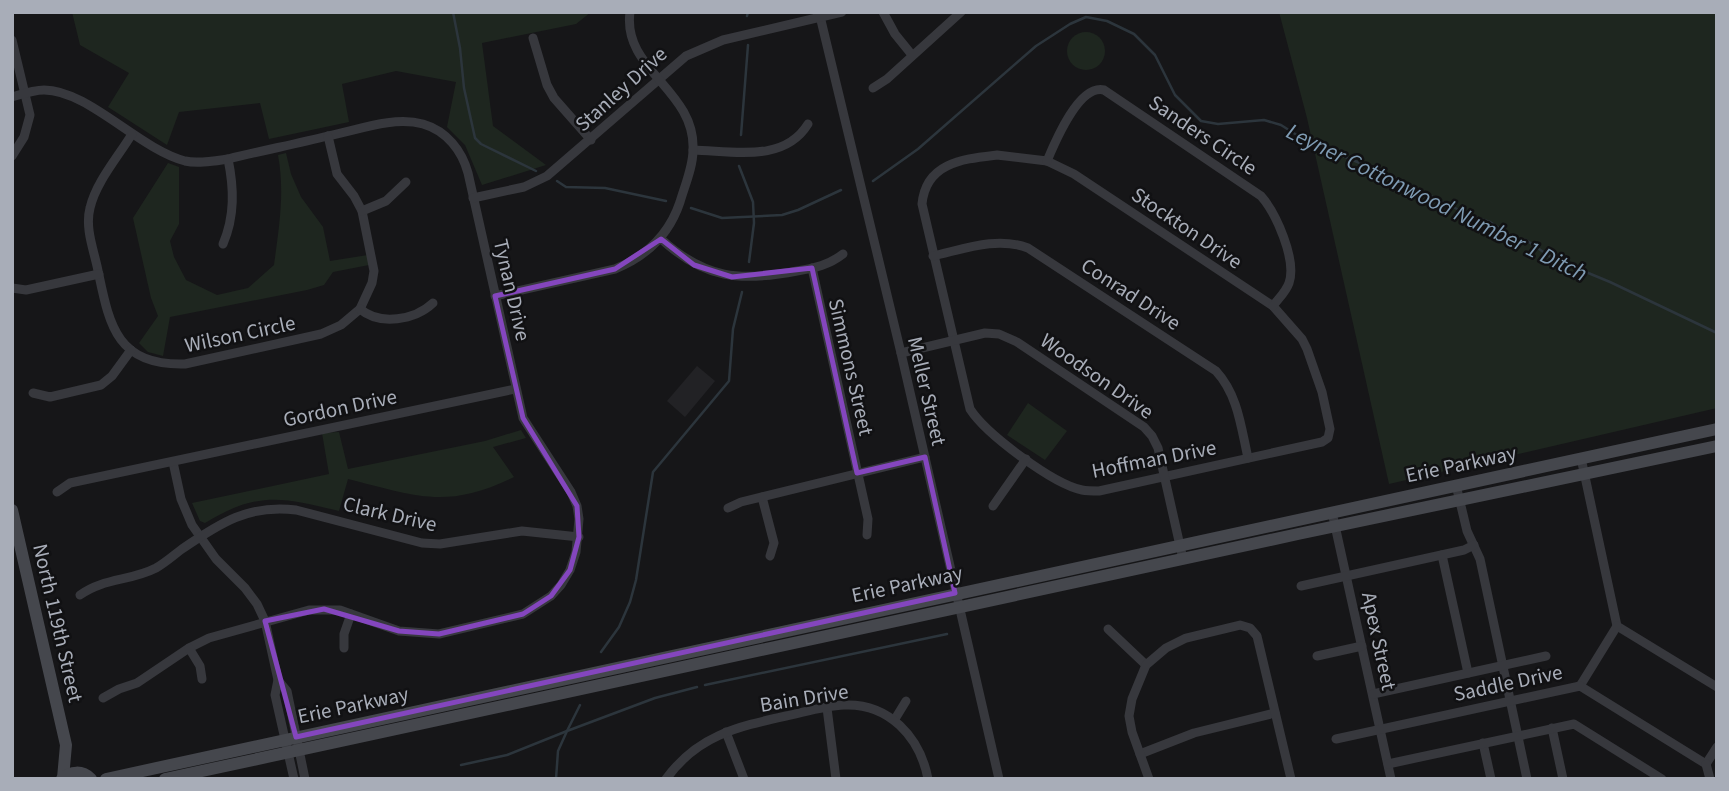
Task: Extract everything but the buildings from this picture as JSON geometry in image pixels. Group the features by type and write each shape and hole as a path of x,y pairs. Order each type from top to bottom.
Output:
{"main road":[{"name":"Erie Parkway","path":"165,779 292,744 955,593 1717,429"},
{"name":"Erie Parkway","path":"106,779 292,744 958,607 1717,446"},
{"name":"North 119th Street","path":"12,510 66,745 62,778"},
{"name":"North 119th Street","path":"66,745 90,777"},
{"path":"62,778 70,773 90,777"}],"street":[{"path":"495,296 615,269 638,258 661,239 678,208 693,150 689,121 680,103 638,53 630,32 630,12"},
{"name":"Stanley Drive","path":"473,198 524,187 557,169 686,56 704,47 819,15 842,12"},
{"path":"883,12 895,34 912,55"},
{"path":"873,88 887,79 961,12"},
{"name":"Meller Street","path":"819,15 901,353 999,779"},
{"path":"533,38 551,92 591,140"},
{"path":"12,40 30,115 29,127 12,156"},
{"name":"Sanders Circle","path":"1047,161 1057,135 1084,96 1094,89 1104,90 1261,196 1271,208 1282,232 1290,268 1288,286 1273,306"},
{"name":"Tynan Drive","path":"12,97 44,90 73,97 164,154 187,162 228,159 394,122 425,125 439,131 452,141 461,153 468,173 523,418 571,492 579,519 579,537 570,570 561,585 544,602 523,614 439,634 421,634 399,631 351,614 324,609 309,610 209,638 136,683 118,688 103,698"},
{"path":"693,150 774,150 800,137 808,124"},
{"path":"33,393 50,397 101,385 112,376 131,350 116,335 109,320 89,228 89,211 93,196 132,134"},
{"path":"328,136 337,174 362,211 374,271 360,309 370,316 387,320 424,312 433,303"},
{"name":"Stockton Drive","path":"941,169 960,161 997,155 1047,161 1074,174 1273,306 1302,340 1315,368 1330,429 1328,438"},
{"path":"223,244 229,230 233,204 228,159"},
{"name":"Hoffman Drive","path":"941,169 925,188 922,204 970,409 978,422 990,433 1026,459 1067,485 1099,491 1322,442 1328,438"},
{"path":"362,211 386,201 407,182"},
{"path":"661,239 694,265 732,277 757,278 811,268 832,263 843,254"},
{"name":"Conrad Drive","path":"933,256 995,242 1010,242 1028,248 1216,371 1234,395 1248,458"},
{"name":"Simmons Street","path":"811,268 868,519 867,535"},
{"path":"12,288 26,290 99,274"},
{"name":"Wilson Circle","path":"131,350 157,363 185,364 321,334 341,325 360,309"},
{"name":"Woodson Drive","path":"901,353 985,333 999,334 1017,342 1144,427 1158,448 1183,559"},
{"name":"Gordon Drive","path":"57,492 70,483 515,389"},
{"path":"728,508 741,502 925,457"},
{"path":"1580,686 1617,626 1581,458"},
{"path":"993,506 1026,459"},
{"path":"173,462 181,499 192,525 216,559 257,604 265,621 278,680 287,691 294,779"},
{"path":"1456,485 1480,559 1527,779"},
{"path":"762,497 774,543 770,556"},
{"name":"Clark Drive","path":"80,595 93,586 156,568 200,537 240,514 276,507 422,543 440,544 522,531 579,537"},
{"name":"Apex Street","path":"1332,512 1391,779"},
{"path":"1301,586 1442,555 1474,545"},
{"path":"1442,555 1468,673"},
{"path":"344,648 344,635 351,614"},
{"path":"1149,779 1129,716 1132,699 1146,665 1166,648 1186,638 1240,625 1251,628 1257,636 1290,779"},
{"path":"1617,626 1717,687"},
{"path":"1108,629 1146,665"},
{"path":"1317,656 1362,646"},
{"path":"189,648 200,666 202,679"},
{"path":"1373,694 1546,656"},
{"name":"Saddle Drive","path":"1336,738 1580,686 1706,764"},
{"path":"906,701 895,719 909,733 919,749 928,779"},
{"name":"Bain Drive","path":"666,779 686,754 703,743 744,726 827,708 857,706 895,719"},
{"path":"827,708 836,779"},
{"path":"1140,754 1194,733 1275,713"},
{"path":"1388,764 1574,724 1662,779"},
{"path":"1552,728 1563,779"},
{"path":"726,732 744,779"},
{"path":"1483,743 1491,779"},
{"path":"292,744 305,779"},
{"path":"1710,779 1706,764 1717,747"}],"highlighted area":[{"path":"661,239 694,265 732,277 812,268 857,473 925,457 955,593 296,737 265,621 324,609 399,631 439,634 523,614 551,596 570,570 579,537 577,506 523,418 495,296 615,269"}],"shaded area":[{"path":"72,12 591,12 576,24 482,43 493,126 546,165 482,185 465,145 447,127 456,82 396,71 342,84 349,122 269,139 260,103 179,112 167,145 108,107 129,73 80,45"},
{"path":"1279,12 1717,12 1717,408 1389,484 1307,118"},
{"path":"1086,32 1099,38 1105,51 1099,64 1086,70 1073,64 1067,51 1073,38"},
{"path":"286,153 301,197 323,227 330,261 368,255 369,265 333,272 324,285 307,290 170,317 163,356 148,352 139,343 158,316 151,298 133,218 168,163 179,167 179,224 170,241 174,257 186,280 217,295 248,288 274,265 281,196 278,155"},
{"path":"697,366 715,381 685,417 667,401"},
{"path":"1028,403 1067,431 1045,460 1007,435"},
{"path":"521,430 526,438 493,447 514,477 469,494 450,497 412,495 348,479 339,511 286,500 255,501 205,523 200,521 192,503 329,474 322,433 339,432 348,469 485,441"}],"waterway":[{"name":"Leyner Cottonwood Number 1 Ditch","path":"453,12 464,88 475,138 481,144 536,171"},
{"path":"747,16 748,12"},
{"name":"Leyner Cottonwood Number 1 Ditch","path":"873,181 918,149 1036,46 1086,17 1107,21 1134,34 1155,55 1175,95 1201,121 1218,124 1264,120 1281,125 1303,139 1393,177 1471,216 1490,222 1516,239 1526,240 1552,258 1610,282 1717,333"},
{"path":"741,135 748,45"},
{"name":"Leyner Cottonwood Number 1 Ditch","path":"739,166 753,202 754,223 749,262"},
{"name":"Leyner Cottonwood Number 1 Ditch","path":"557,181 566,187 605,188 666,201"},
{"name":"Leyner Cottonwood Number 1 Ditch","path":"691,208 722,218 782,215 841,190"},
{"path":"601,652 619,627 630,602 653,472 729,381 733,329 742,292"},
{"path":"705,685 947,634"},
{"path":"556,779 558,751 567,731 655,698 697,687"},
{"path":"461,765 507,755 567,731 580,705"}]}
